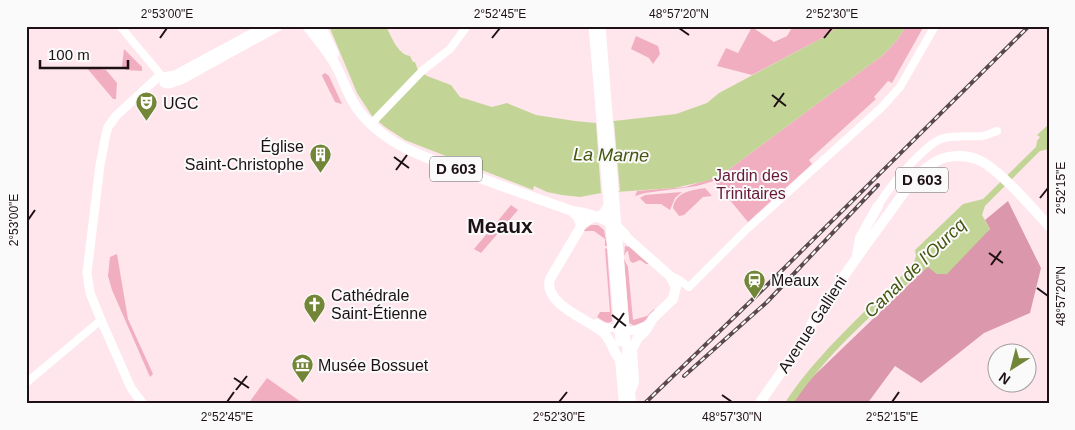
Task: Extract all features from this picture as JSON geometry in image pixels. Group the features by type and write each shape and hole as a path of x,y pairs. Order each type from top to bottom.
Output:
{"main road":[{"path":"143,404 131,388 90,293 87,264 102,154 108,127 116,116 154,80 162,80 169,84 266,26"},
{"path":"175,79 280,26"},
{"path":"307,26 335,65"},
{"path":"314,26 328,42"},
{"name":"D 603","path":"319,26 335,56 335,65 350,98 374,121 387,139 404,149 572,211 597,217 617,228"},
{"path":"594,26 612,203 617,228 627,392 624,404"},
{"path":"601,26 605,123"},
{"name":"D 603","path":"869,246 873,235 916,178 939,160 957,156 975,158 985,163 1049,235"},
{"name":"D 603","path":"869,246 912,191 922,180 939,168 952,163 967,163 981,168 998,178"},
{"name":"D 603","path":"1011,192 1049,226"},
{"path":"857,257 860,238 878,206"},
{"path":"572,211 578,216 581,225 548,281 551,294 566,309 605,334 613,344 616,355 620,359"},
{"path":"617,228 670,276 676,287 675,295 638,337 632,350 634,382 620,399 620,404"},
{"path":"807,335 816,327 869,246"},
{"name":"Avenue Gallieni","path":"759,404 807,335 812,323 857,257 869,246"},
{"path":"622,330 620,359 631,404"}],"street":[{"path":"120,26 162,80"},
{"path":"374,121 423,71 450,49 467,26"},
{"path":"670,276 689,287 746,230 893,96 935,26"},
{"path":"847,282 849,274 871,242 873,235 871,234 871,224 878,206 906,169 935,142 946,137 984,136 997,131"},
{"path":"581,225 603,213 612,203"},
{"path":"560,303 569,306 604,327 636,331 650,324"},
{"path":"26,383 101,320"}],"green space":[{"path":"793,26 839,26 824,37 752,75 717,66 726,48 738,53 752,27 774,42 787,36"},
{"name":"Jardin des Trinitaires","path":"906,26 924,26 892,83 888,81 874,97 876,99 809,160 812,164 748,222 714,181 697,186 635,196 637,191 685,187 720,176 883,55 897,40"},
{"path":"636,36 658,46 660,54 653,64 649,58 631,49"},
{"path":"124,49 142,67 142,71 126,70 122,66"},
{"path":"86,67 106,70 117,83 116,99 113,99"},
{"path":"325,73 329,76 342,104 335,102 323,78 322,75"},
{"path":"705,188 712,196 703,197 684,215 679,216 673,208 677,198 685,193"},
{"path":"682,192 675,198 670,210 661,204 646,204 640,198 645,195"},
{"path":"511,205 518,210 481,253 474,249"},
{"path":"591,225 598,225 604,230 607,246 605,246 605,239 594,231 583,231"},
{"path":"625,246 630,247 649,264 640,260 633,263 630,261 628,251 624,256"},
{"path":"605,248 607,249 612,321 608,322 604,322 597,317 600,312 610,312"},
{"path":"117,254 128,319 153,374 150,377 112,290 108,276 110,257"},
{"path":"624,259 628,267 633,320 647,316 654,309 655,312 642,323 635,326 629,323"},
{"path":"267,378 304,404 248,404"}],"shaded area":[{"path":"1008,201 1041,268 1030,313 984,333 921,383 895,366 867,404 790,404 797,392 928,266 937,274 990,229 985,220"}],"water":[{"name":"La Marne","path":"329,26 386,26 398,49 410,56 418,70 427,76 451,85 460,97 492,107 507,103 536,115 596,123 676,114 707,103 719,93 824,37 839,26 906,26 897,40 883,55 720,176 674,188 601,193 580,197 547,192 534,186 533,190 405,140 385,127 372,116 357,93"},
{"name":"Canal de l'Ourcq","path":"1049,124 1049,149 1040,151 985,206 982,215 990,229 947,274 937,274 928,267 910,282 838,348 793,404 784,404 828,348 913,265 916,256 915,250 963,204 983,199 1036,147 1040,137 1037,135"}],"pier":[{"path":"614,122 620,191 601,193 596,123"}],"railway":[{"path":"644,404 1029,26"},
{"path":"684,376 767,302 878,185"}],"place":[{"name":"UGC","path":"147,122"},
{"name":"Église Saint-Christophe","path":"320,174"},
{"name":"Meaux","path":"755,299"},
{"name":"Cathédrale Saint-Étienne","path":"315,323"},
{"name":"Musée Bossuet","path":"302,384"}],"district":[{"name":"Meaux","path":"500,226"}]}
